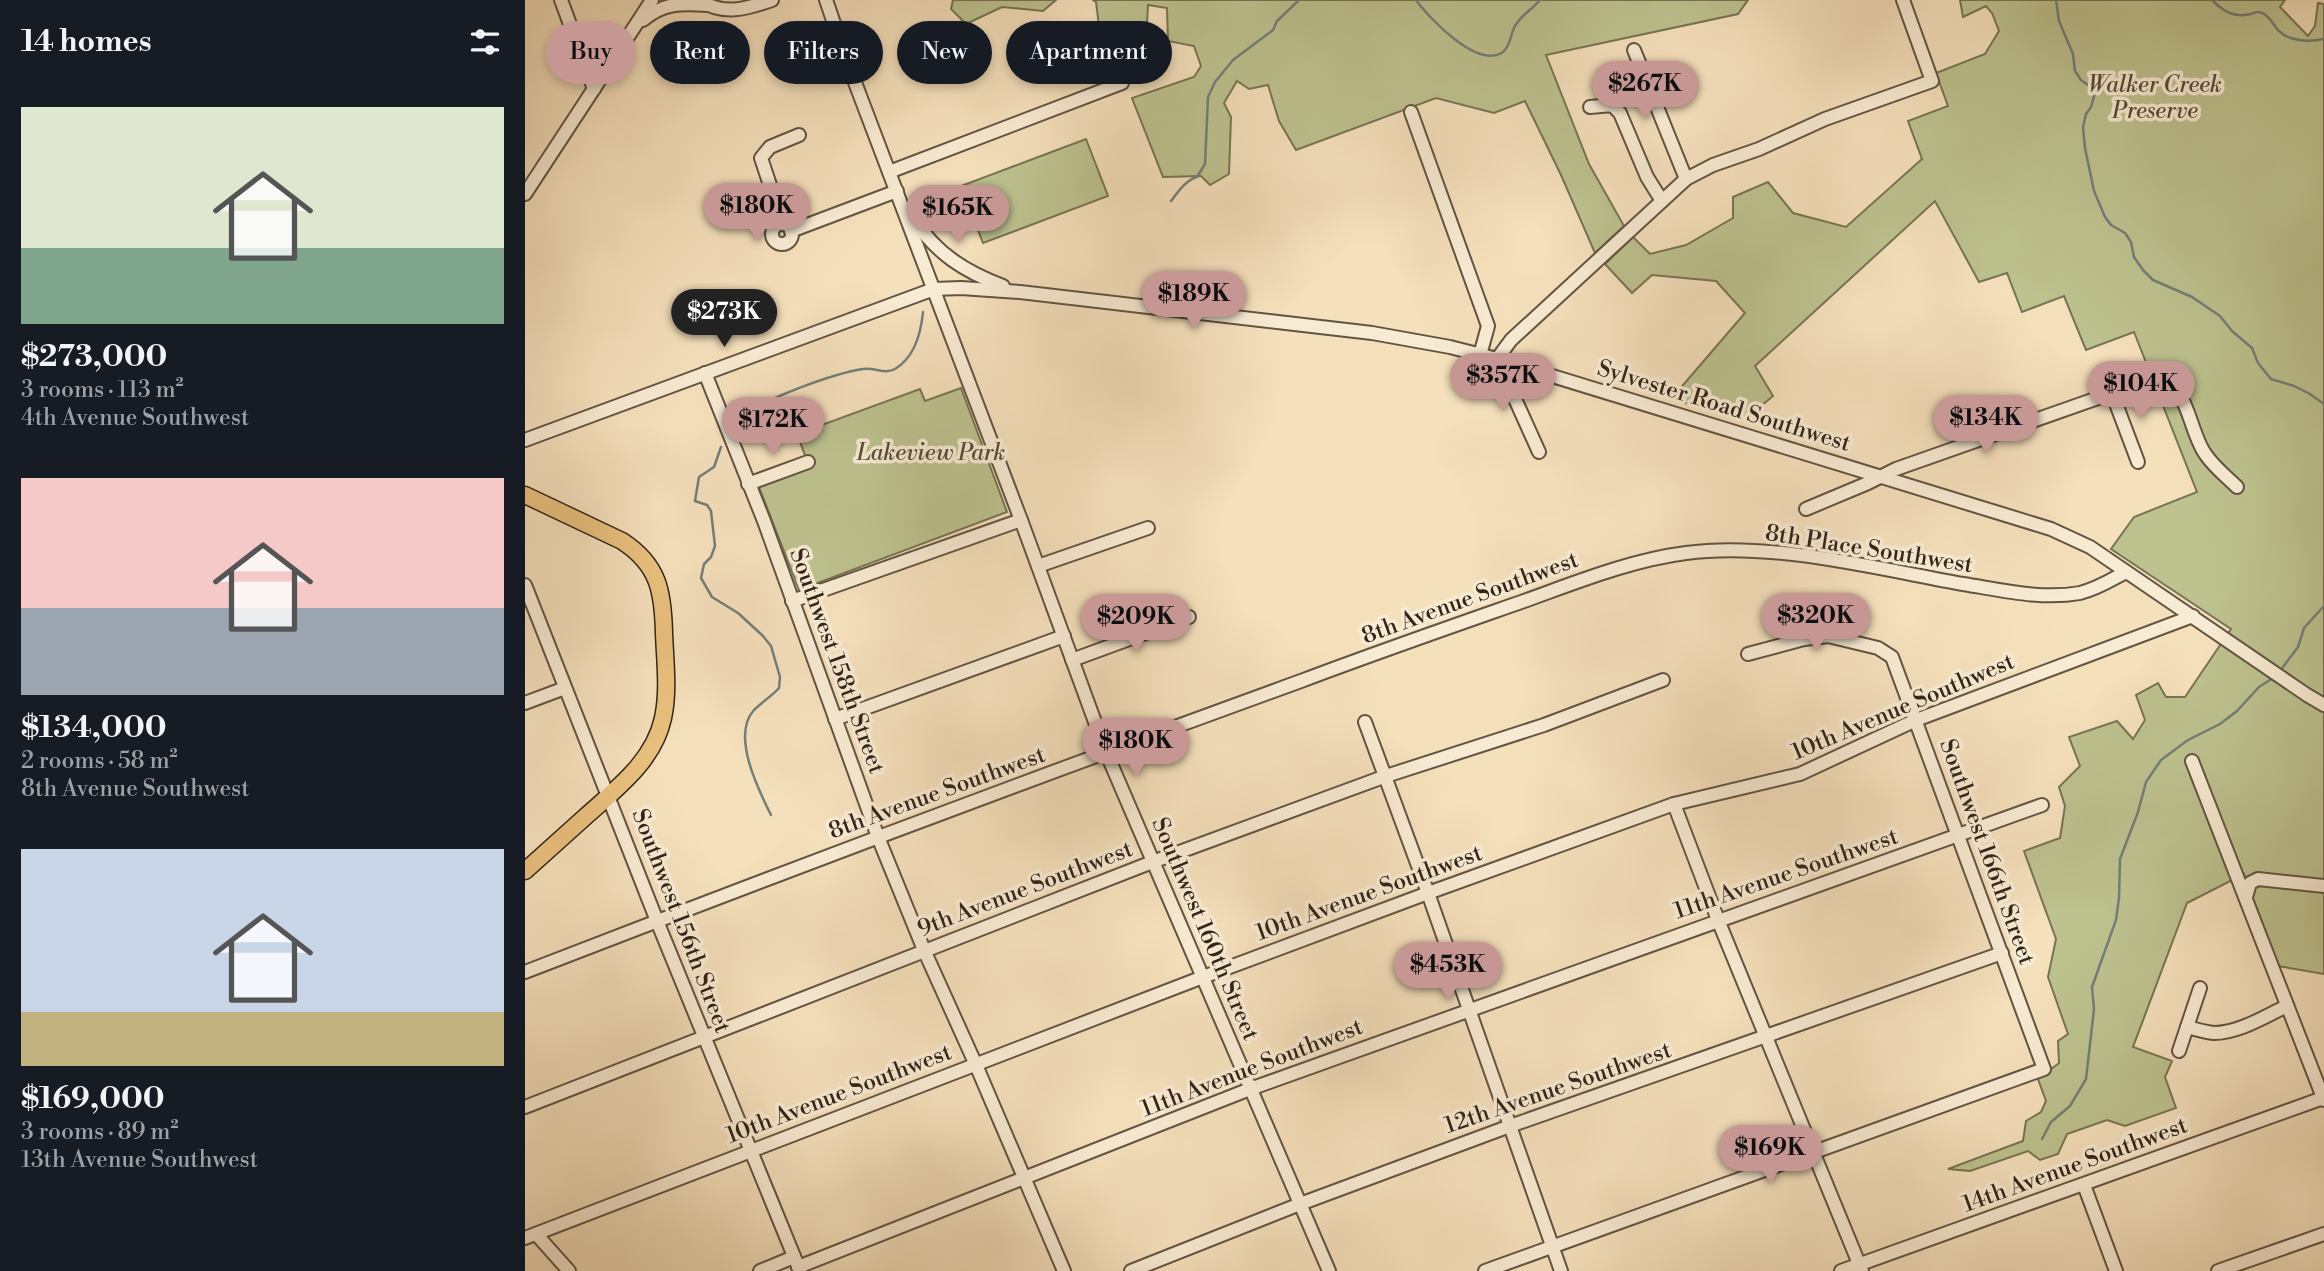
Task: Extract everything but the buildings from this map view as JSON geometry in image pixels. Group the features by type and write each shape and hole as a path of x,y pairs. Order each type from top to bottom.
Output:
{"main road":[{"path":"525,495 622,541 636,550 656,576 661,589 664,620 666,697 654,744 639,766 525,871"}],"street":[{"path":"561,0 594,89"},
{"path":"636,23 652,0"},
{"path":"636,24 665,6 677,3 703,2 734,10 772,0"},
{"path":"1539,453 1497,359 1511,340 1686,179 1713,165 1759,149 1825,119 1932,81 1903,0"},
{"name":"Southwest 160th Street","path":"827,2 1107,752 1329,1271"},
{"path":"1634,50 1686,179"},
{"path":"525,194 597,84"},
{"path":"889,172 1119,84"},
{"path":"1590,107 1612,105 1620,113 1647,177 1662,201"},
{"path":"1411,112 1488,326 1480,355"},
{"path":"799,135 770,147 761,158 787,228 898,194 923,234 942,254 978,276 1020,292"},
{"name":"Sylvester Road Southwest","path":"525,440 934,289 1020,292 1372,333 1450,347 1497,359 2051,529 2090,548 2324,705"},
{"name":"Southwest 158th Street","path":"705,373 764,521 878,837 924,950 977,1065 1064,1271"},
{"path":"1807,509 1882,475 2152,379 2167,381 2178,390 2199,445 2206,456 2238,487"},
{"path":"2112,393 2139,462"},
{"path":"748,484 809,462"},
{"path":"792,601 1021,520"},
{"path":"1038,566 1148,528"},
{"name":"8th Place Southwest","path":"1603,573 1682,553 1727,550 1834,561 2044,596 2094,590 2126,572"},
{"name":"8th Avenue Southwest","path":"525,972 1107,752 1603,573"},
{"name":"Southwest 156th Street","path":"525,585 657,921 797,1265"},
{"name":"10th Avenue Southwest","path":"530,1236 1428,893 1674,804 1800,774 1916,720 2193,616"},
{"path":"1072,660 1189,617"},
{"path":"835,719 1063,636"},
{"name":"Southwest 166th Street","path":"1748,654 1817,636 1828,636 1869,645 1887,652 1895,662 2044,1069 1813,1151"},
{"name":"9th Avenue Southwest","path":"525,1107 1154,861 1386,776 1545,725 1663,680"},
{"path":"525,703 565,688"},
{"path":"1365,722 1562,1271"},
{"path":"2192,761 2324,1099"},
{"path":"1674,804 1718,920 1860,1268"},
{"name":"11th Avenue Southwest","path":"760,1271 797,1265 1025,1179 1251,1089 2042,805"},
{"path":"2246,897 2250,883 2258,878 2324,886"},
{"name":"12th Avenue Southwest","path":"1131,1271 1300,1204 1510,1126 2002,953"},
{"path":"2179,1051 2200,988"},
{"path":"2187,1027 2214,1033 2243,1026 2287,1006"},
{"name":"14th Avenue Southwest","path":"1841,1271 1860,1268 2324,1099"},
{"path":"1485,1271 1813,1151"},
{"path":"2084,1185 2116,1271"},
{"path":"2218,1271 2324,1234"},
{"path":"530,1236 559,1258 569,1271"}],"green space":[{"path":"953,0 1056,0 1043,11 1002,7 972,21 963,21 951,9"},
{"path":"1093,0 1748,0 1738,14 1546,55 1589,164 1624,226 1595,253 1525,101 1494,113 1436,98 1296,150 1279,121 1268,85 1249,89 1237,81 1224,103 1231,117 1229,174 1210,185 1201,176 1163,177 1132,98 1194,77 1201,66 1194,46 1172,42 1172,21 1167,21 1167,8 1148,5 1147,21 1098,21 1096,2"},
{"name":"Walker Creek Preserve","path":"1960,0 2285,0 2280,7 2308,36 2315,26 2318,3 2324,4 2324,974 2278,966 2244,874 2187,903 2133,1047 2172,1061 2165,1077 2176,1108 2125,1126 2107,1120 2067,1134 2058,1154 2040,1160 2028,1151 1970,1171 1948,1169 2023,1141 2026,1121 2041,1112 2046,1101 2038,1079 2059,1063 2058,1041 2068,1034 2048,977 2056,939 2024,851 2060,838 2065,806 2059,787 2080,766 2069,737 2117,721 2133,739 2145,720 2136,695 2158,683 2166,697 2185,697 2231,629 2111,549 2134,517 2197,492 2134,332 2086,350 2064,296 2022,312 2007,273 1979,282 1935,201 1755,366 1773,396 1744,420 1671,399 1745,313 1716,281 1652,275 1632,293 1605,264 1633,237 1650,254 1686,245 1733,218 1733,197 1768,182 1793,213 1846,227 1922,159 1908,121 1948,106 1936,73 1985,54 1999,31 1986,6 1963,17"},
{"path":"1086,139 1108,196 983,243 961,186"},
{"name":"Lakeview Park","path":"961,388 1007,512 799,590 757,482 808,463 797,434 920,389 925,401"}],"waterway":[{"path":"1171,201 1179,190 1197,177 1205,164 1208,97 1215,82 1233,60 1273,30 1277,21 1299,0"},
{"path":"1416,0 1455,40 1481,54 1493,56 1506,49 1516,24 1540,0"},
{"path":"2056,0 2059,21 2073,54 2075,71 2095,93 2083,127 2094,191 2105,217 2111,225 2125,233 2131,242 2134,257 2153,280 2192,297 2220,316 2232,331 2252,348 2258,363 2271,379 2294,386 2324,404"},
{"path":"2212,0 2225,11 2234,14 2264,14 2277,29 2293,39 2324,39"},
{"path":"741,416 817,381 863,369 895,369 908,358 916,344 923,312"},
{"path":"721,447 714,467 699,477 695,501 707,505 711,511 715,546 711,557 704,564 701,578 712,597 738,613 771,646 780,677 779,688 754,710 745,733 749,762 771,815"},
{"path":"2280,671 2298,647 2304,628 2324,606"},
{"path":"2042,1139 2051,1122 2070,1106 2086,1079 2094,1009 2092,987 2116,920 2120,859 2146,782 2161,760 2188,740 2220,724 2237,711 2259,687 2273,678"}]}
